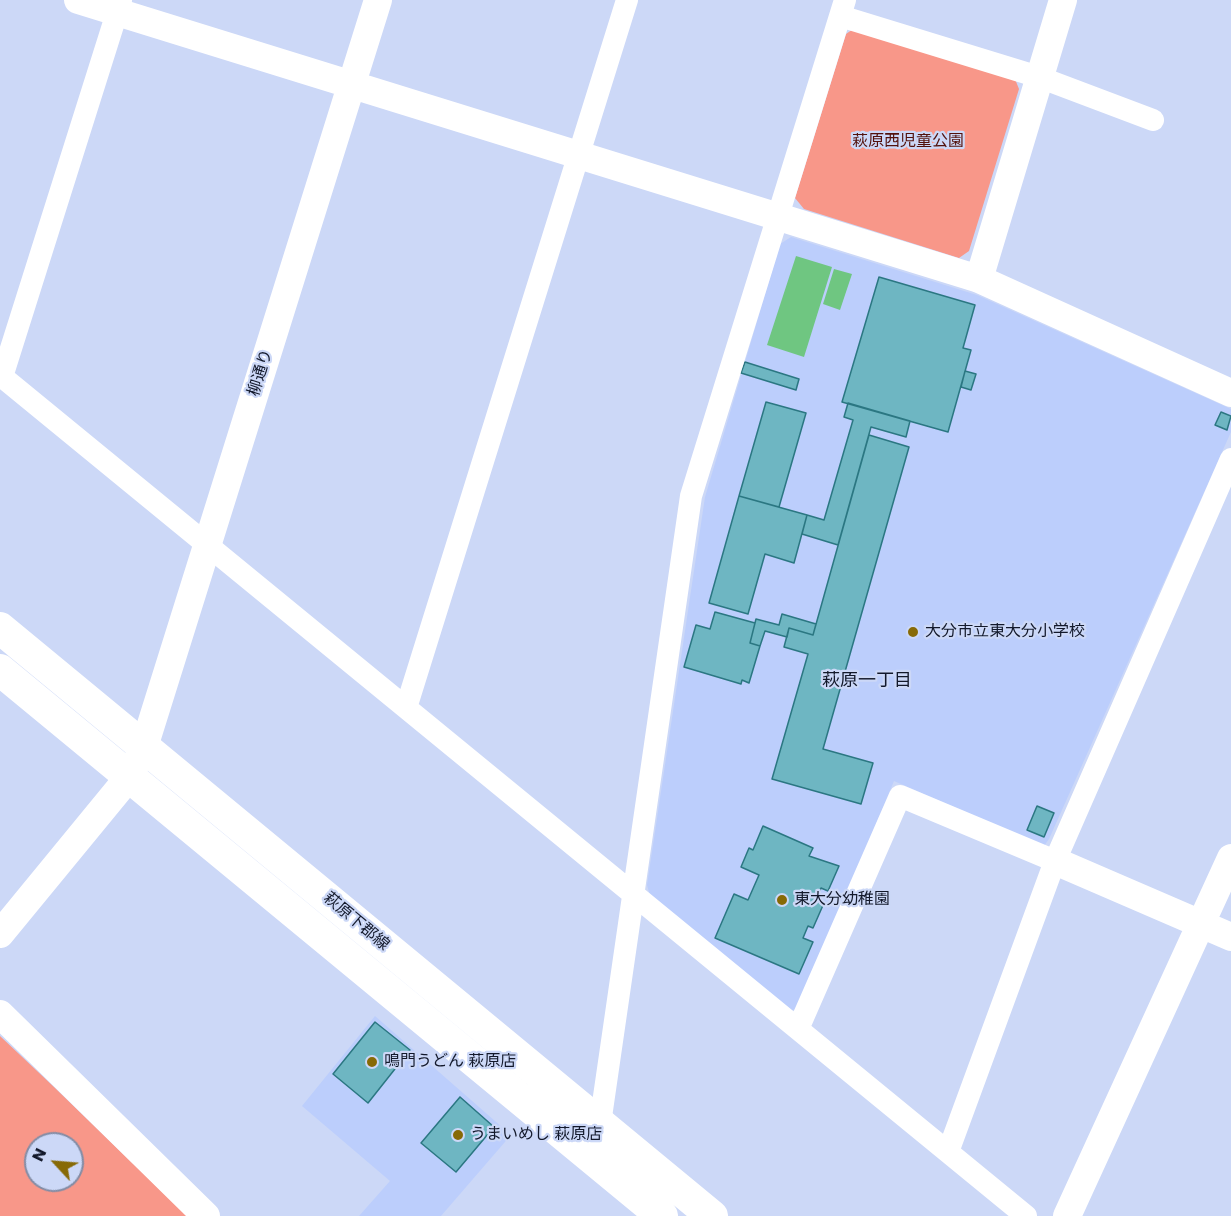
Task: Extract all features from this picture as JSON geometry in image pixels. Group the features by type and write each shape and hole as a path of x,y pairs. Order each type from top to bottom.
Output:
{"main road":[{"name":"萩原下郡線","path":"0,628 712,1216"},
{"name":"萩原下郡線","path":"0,670 662,1216"}],"street":[{"path":"78,0 119,6 351,84 979,279 1231,393"},
{"name":"柳通り","path":"0,934 129,777 144,747 378,0"},
{"path":"406,708 627,0"},
{"path":"979,279 1063,0"},
{"path":"119,6 1,376 1026,1216"},
{"path":"582,1150 600,1124 635,896 691,496 843,8 1153,120"},
{"path":"948,1152 1055,861 1231,459"},
{"path":"798,1029 900,796 1231,937"},
{"path":"1067,1216 1231,858"},
{"path":"0,1014 206,1216"}],"shaded area":[{"name":"大分市立東大分小学校","path":"791,237 977,295 1231,409 1231,432 1044,846 894,781 800,1007 791,1011 650,896 647,885 705,497 780,244"},
{"path":"796,256 832,267 804,357 767,345"},
{"path":"834,269 852,274 840,310 823,304"},
{"path":"375,1016 511,1135 441,1216 359,1216 390,1181 302,1106"}],"green space":[{"name":"萩原西児童公園","path":"856,27 1015,79 1019,89 969,251 959,258 804,209 795,198 846,34"},
{"path":"0,1036 54,1087 187,1216 0,1216"}],"building":[{"path":"879,277 975,305 963,348 971,350 948,432 842,402"},
{"path":"745,362 799,379 796,390 741,373"},
{"path":"965,371 976,374 971,390 961,387"},
{"path":"766,402 806,413 779,507 739,496"},
{"path":"848,403 910,421 906,437 871,427 838,545 802,534 807,515 824,520 853,420 844,417"},
{"path":"1221,412 1231,416 1227,430 1215,425"},
{"path":"869,435 909,447 823,749 873,763 861,804 772,779 808,654 784,647 789,628 813,635"},
{"path":"739,496 807,515 794,563 765,554 748,614 709,603"},
{"path":"715,612 755,623 750,643 760,646 749,683 742,680 741,684 684,667 696,625 710,629"},
{"path":"782,614 816,624 813,635 789,628 787,637 765,631 760,646 750,643 756,619 779,625"},
{"path":"1037,806 1054,813 1044,837 1027,830"},
{"name":"東大分幼稚園","path":"763,826 813,848 809,856 839,866 828,891 821,888 816,900 824,903 813,928 808,926 803,938 813,942 799,974 715,938 734,894 748,900 759,875 741,867 749,848 753,850"},
{"name":"鳴門うどん 萩原店","path":"375,1022 410,1050 368,1103 333,1074"},
{"name":"うまいめし 萩原店","path":"460,1097 494,1127 456,1172 421,1143"}],"place":[{"name":"大分市立東大分小学校","path":"913,632"},
{"name":"東大分幼稚園","path":"782,900"},
{"name":"鳴門うどん 萩原店","path":"372,1062"},
{"name":"うまいめし 萩原店","path":"458,1135"}],"district":[{"name":"萩原一丁目","path":"867,681"}]}
